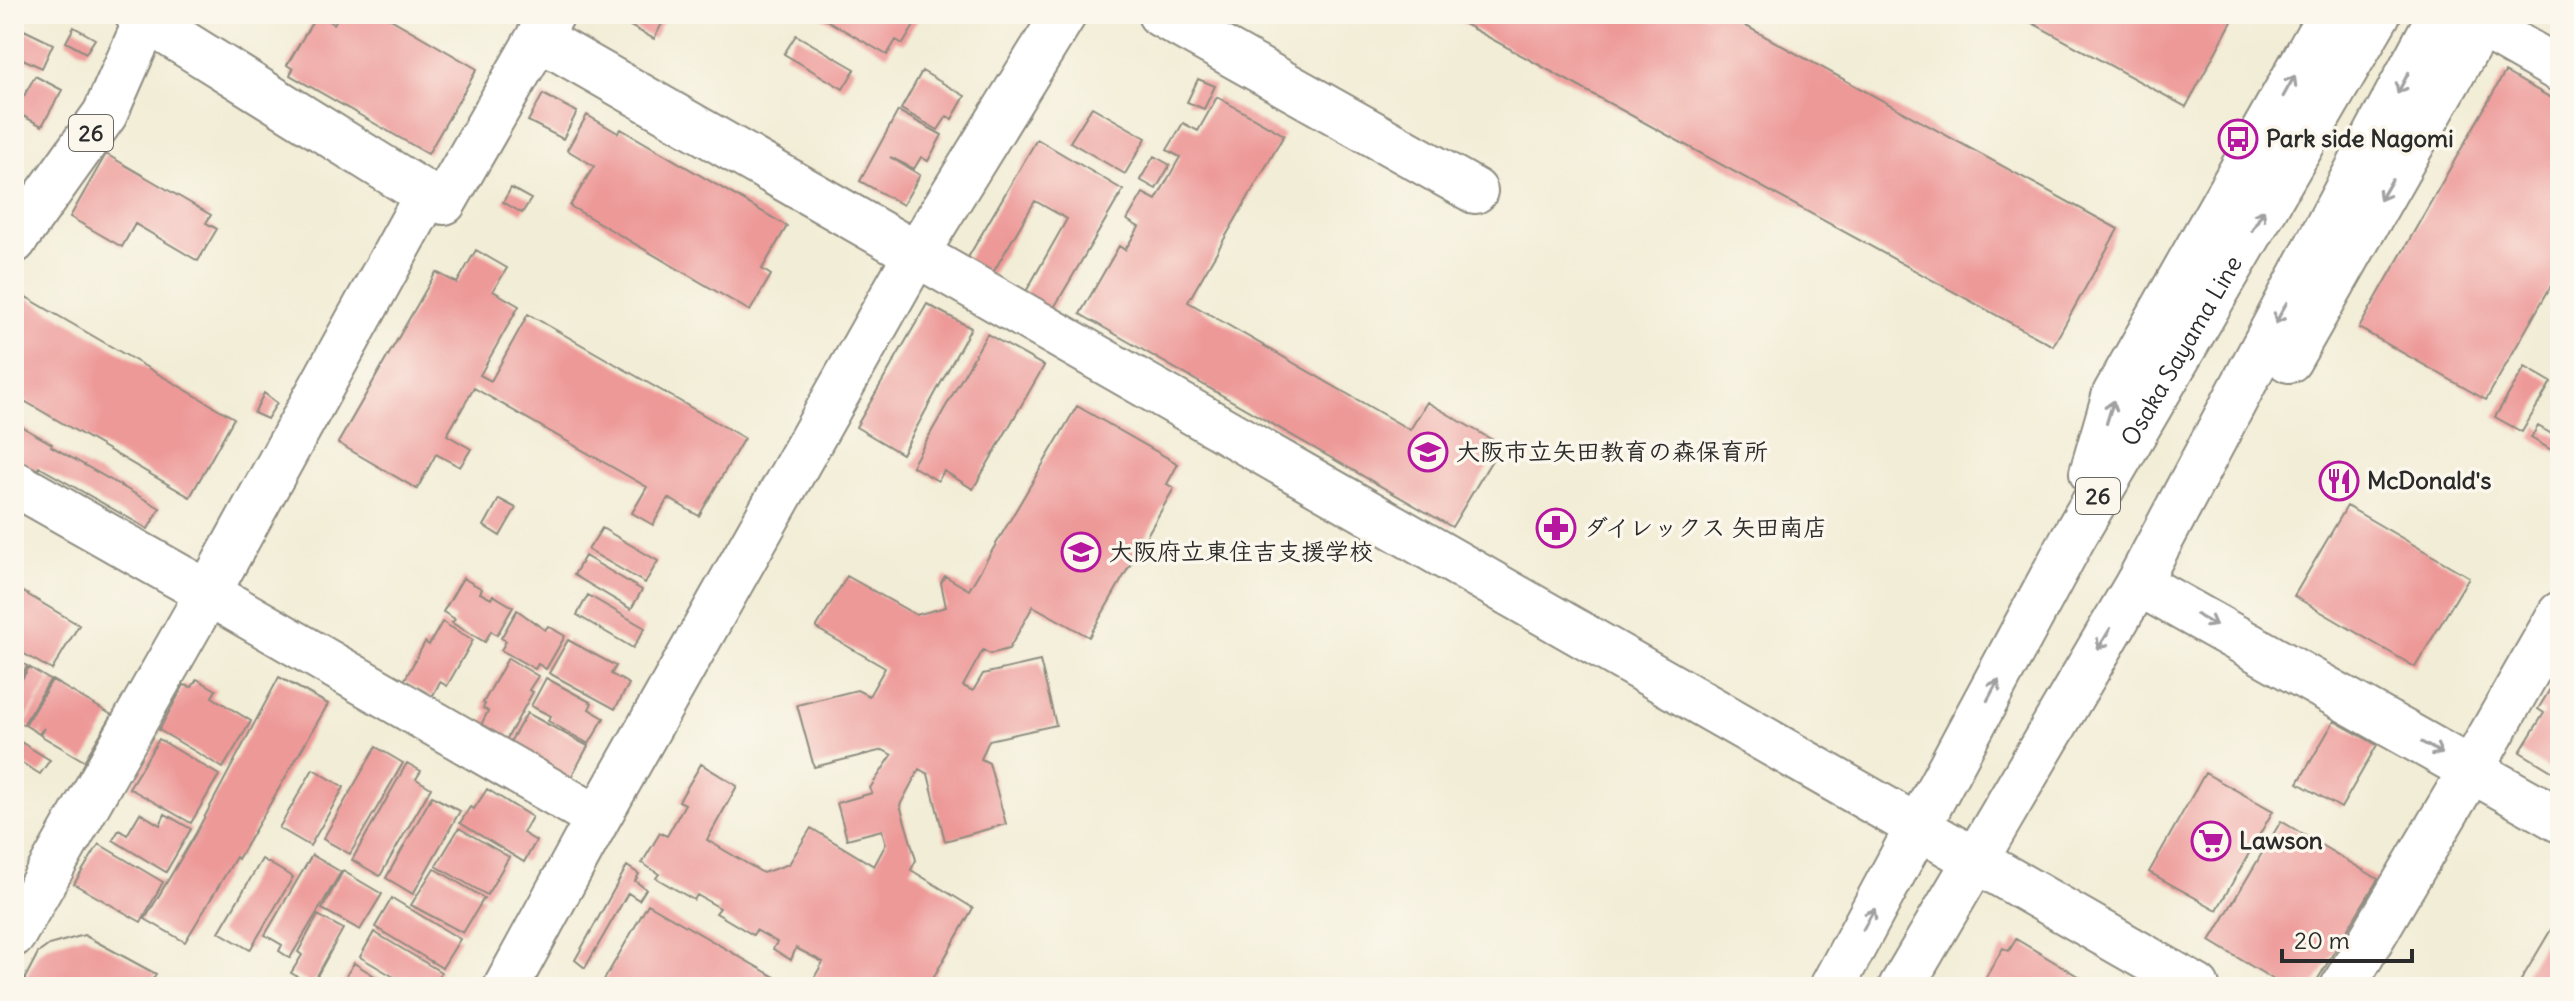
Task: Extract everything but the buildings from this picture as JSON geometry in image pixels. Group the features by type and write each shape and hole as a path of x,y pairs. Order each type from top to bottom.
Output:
{"street":[{"path":"506,987 916,254 1064,14"},
{"path":"1160,14 1475,191"},
{"path":"2072,540 2115,394 2330,14"},
{"name":"Osaka Sayama Line","path":"1832,987 2072,540 2378,14"},
{"path":"144,16 427,195 444,202 546,26 916,254 2197,987"},
{"name":"26","path":"14,241 105,114 144,16"},
{"path":"1901,987 2138,583 2249,430 2467,17 2560,70"},
{"path":"14,934 208,593 427,195"},
{"path":"14,483 598,818"},
{"path":"2138,583 2560,820"},
{"path":"2343,987 2560,614"}],"place":[{"name":"Park side Nagomi","path":"2238,139"},
{"name":"大阪市立矢田教育の森保育所","path":"1428,452"},
{"name":"McDonald's","path":"2339,481"},
{"name":"ダイレックス 矢田南店","path":"1556,528"},
{"name":"大阪府立東住吉支援学校","path":"1081,552"},
{"name":"Lawson","path":"2211,841"}]}
